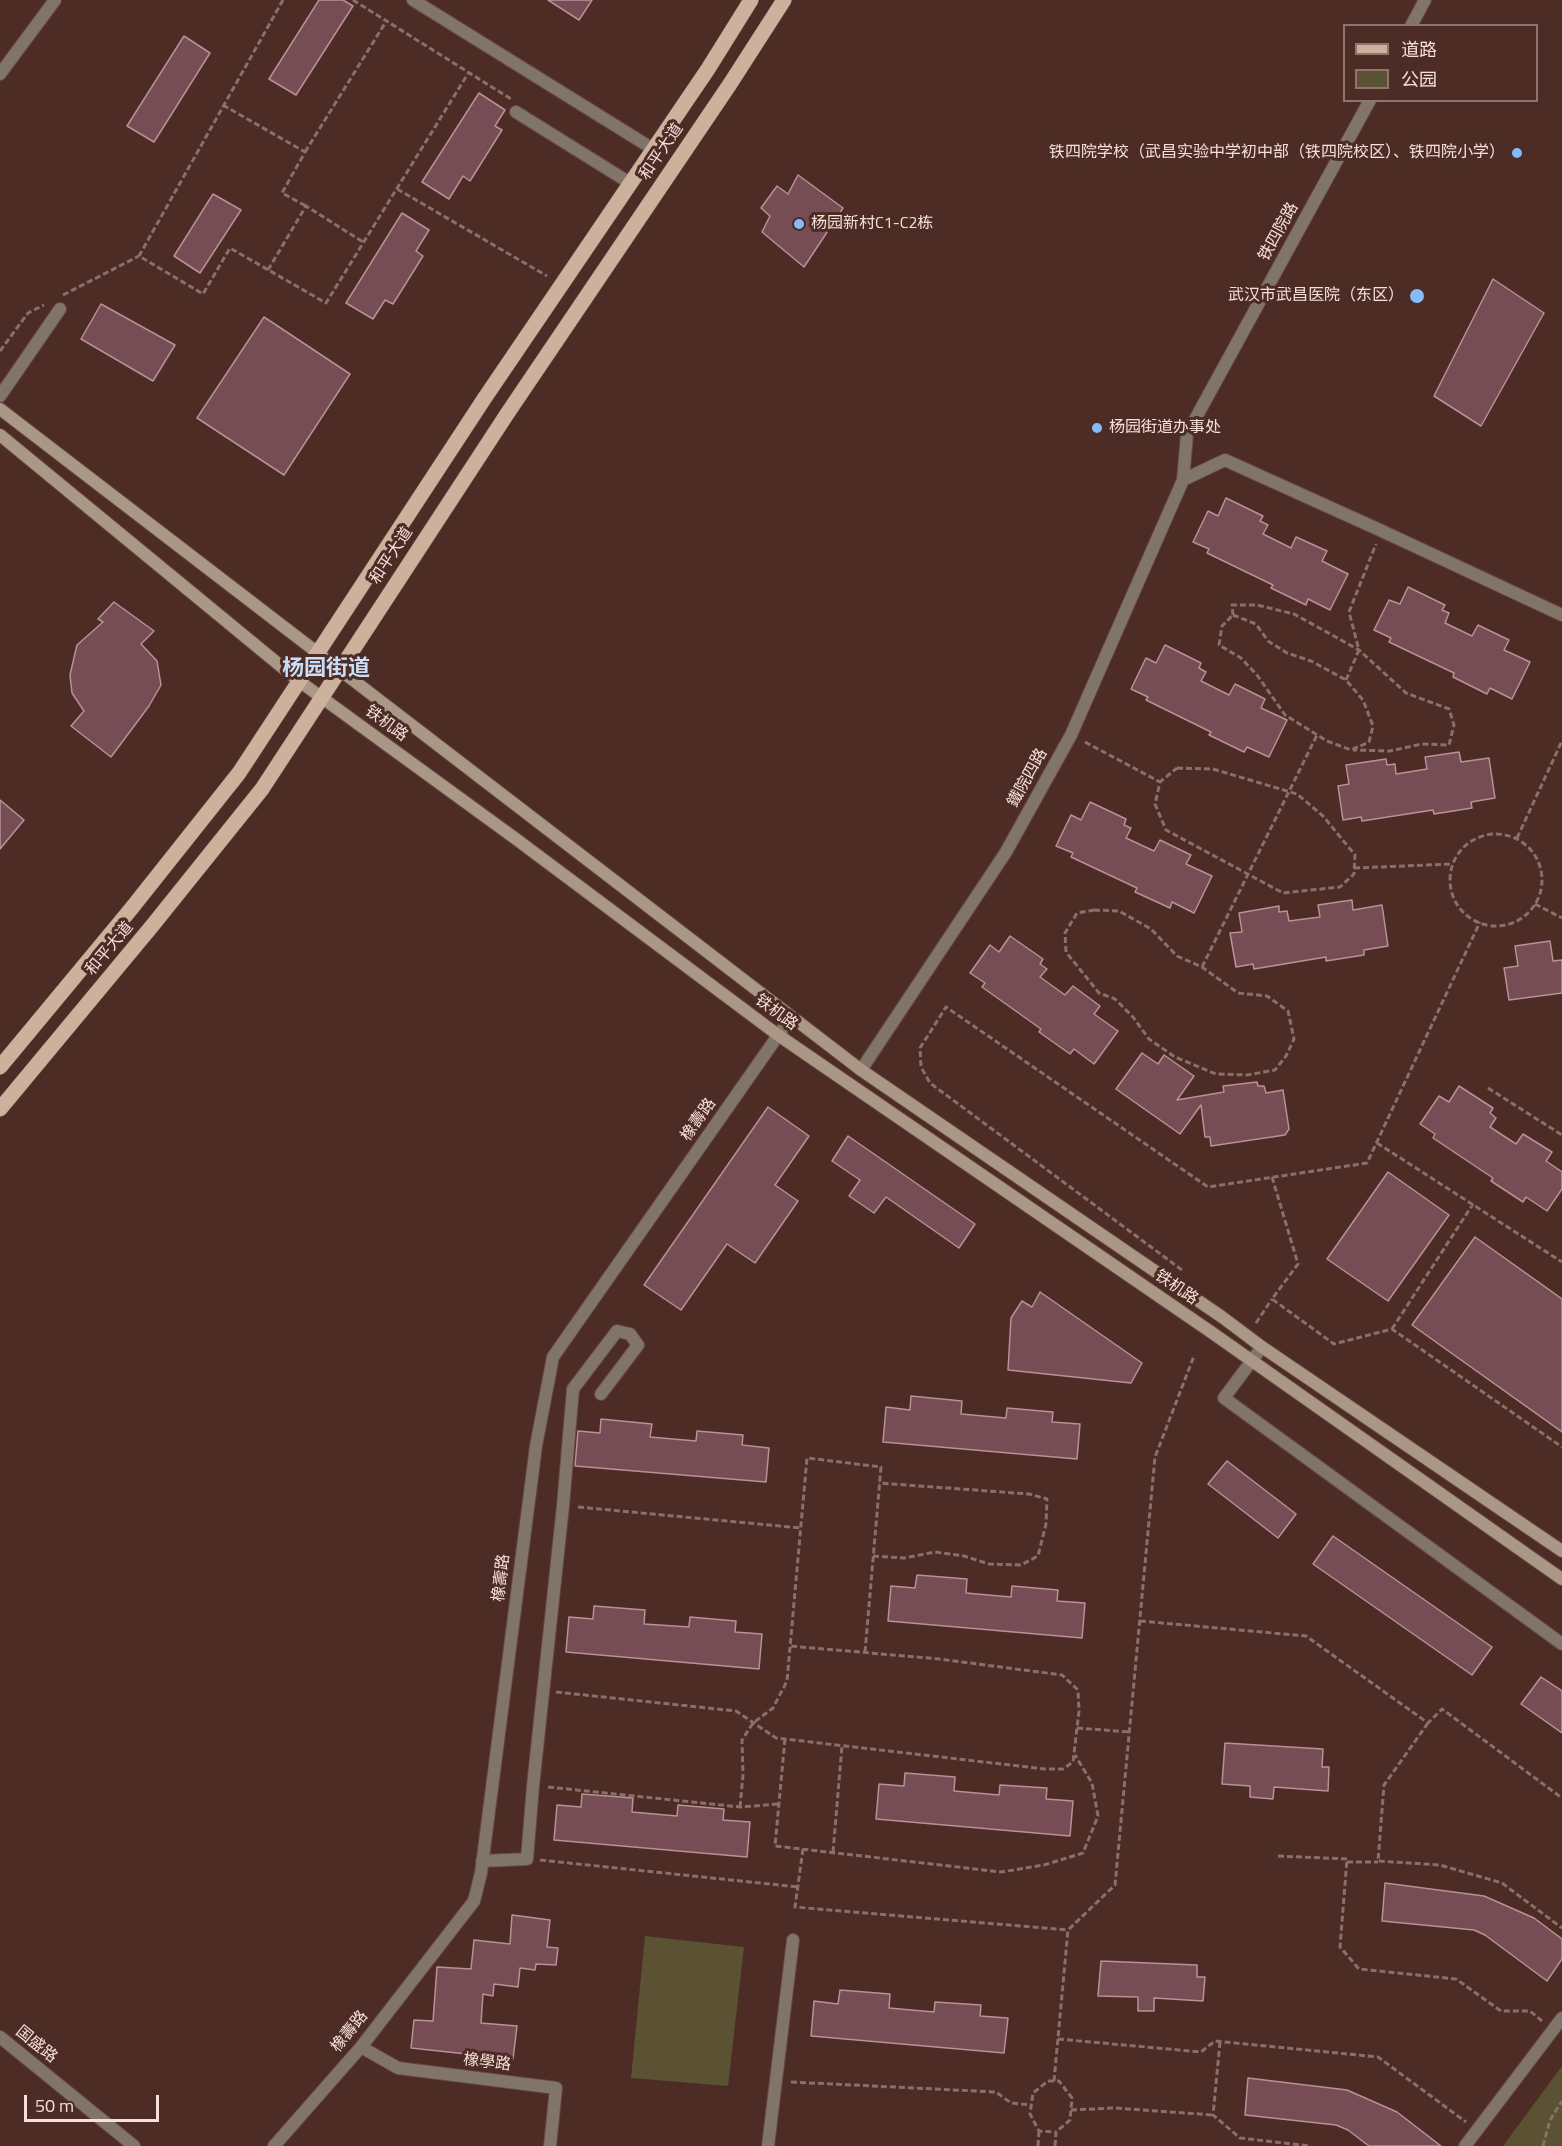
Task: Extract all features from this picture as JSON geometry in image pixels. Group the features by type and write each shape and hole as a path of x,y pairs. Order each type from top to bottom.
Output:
{"main road":[{"name":"和平大道","path":"0,1067 131,909 239,773 478,408 751,0"},
{"name":"和平大道","path":"0,1109 262,789 507,414 730,84 783,0"},
{"name":"铁机路","path":"0,409 861,1070 1562,1551"},
{"name":"铁机路","path":"0,435 321,698 516,839 778,1035 1251,1361 1562,1579"}],"street":[{"path":"0,74 55,0"},
{"path":"413,0 653,149"},
{"path":"1412,24 1425,0"},
{"name":"铁四院路","path":"1183,480 1187,434 1369,102"},
{"path":"516,112 630,183"},
{"path":"0,396 60,309"},
{"path":"1183,480 1225,460 1562,615"},
{"name":"鐵院四路","path":"861,1070 1006,852 1071,735 1183,480"},
{"name":"橡壽路","path":"273,2146 361,2047 474,1901 481,1873 536,1446 553,1357 791,1017"},
{"path":"482,1861 527,1859 573,1389 617,1332 630,1334 638,1346 601,1394"},
{"path":"1262,1347 1224,1398 1562,1644"},
{"path":"768,2146 793,1941"},
{"path":"1465,2146 1562,2018"},
{"name":"国盛路","path":"0,2037 134,2146"},
{"name":"橡學路","path":"361,2047 398,2068 556,2088 550,2146"}],"path":[{"path":"283,0 139,256 203,294 230,248 326,303 469,72 353,0"},
{"path":"363,242 282,193 387,20"},
{"path":"224,105 305,152"},
{"path":"396,189 562,284"},
{"path":"268,270 306,206"},
{"path":"1346,680 1359,650 1349,612 1382,531"},
{"path":"1232,605 1257,605 1294,614 1359,650 1406,693 1449,709 1454,725 1449,745 1422,744 1390,752 1351,750 1317,735 1285,715 1257,675 1241,658 1219,645 1222,626 1233,615 1232,605"},
{"path":"1233,615 1256,624 1268,641 1287,653 1311,661 1346,680 1364,700 1373,726 1369,742 1351,750"},
{"path":"1071,735 1160,782"},
{"path":"1202,967 1317,735"},
{"path":"1517,838 1562,741"},
{"path":"1177,768 1213,768 1297,794 1323,816 1355,855 1354,874 1340,887 1283,893 1166,830 1155,804 1160,782 1177,768"},
{"path":"1497,834 1517,838 1534,853 1541,867 1540,895 1535,904 1522,918 1508,924 1494,925 1480,922 1467,915 1458,905 1452,892 1450,878 1453,864 1460,851 1470,842 1483,836 1497,834"},
{"path":"1354,867 1453,864"},
{"path":"1535,904 1562,918"},
{"path":"1094,910 1119,911 1151,929 1177,956 1202,967 1238,993 1267,996 1288,1011 1294,1039 1286,1056 1275,1070 1247,1075 1216,1074 1175,1057 1149,1039 1133,1017 1115,999 1099,993 1066,951 1065,933 1077,913 1094,910"},
{"path":"1183,1270 930,1083 921,1066 921,1048 946,1007 1208,1187 1367,1163 1480,922"},
{"path":"1488,1088 1562,1135"},
{"path":"1376,1142 1562,1262"},
{"path":"1248,1317 1256,1323 1298,1264 1272,1177"},
{"path":"1272,1299 1334,1344 1392,1329 1473,1204"},
{"path":"1392,1329 1562,1447"},
{"path":"1054,2081 1068,1930 1115,1885 1155,1457 1194,1356"},
{"path":"740,1807 743,1775 742,1740 753,1723 773,1708 787,1681 807,1458 881,1467 865,1653"},
{"path":"873,1556 904,1558 935,1552 964,1556 989,1564 1021,1565 1038,1556 1046,1524 1047,1499 1029,1494 879,1483"},
{"path":"563,1506 801,1528"},
{"path":"1140,1621 1306,1636 1428,1724"},
{"path":"543,1691 736,1711 776,1738 1045,1769 1063,1769 1073,1762 1079,1711 1078,1689 1062,1675 939,1659 790,1646"},
{"path":"1384,1862 1378,1861 1384,1785 1428,1724 1442,1709 1562,1798"},
{"path":"1077,1728 1130,1732"},
{"path":"785,1739 775,1846 1001,1872 1044,1865 1083,1853 1098,1816 1092,1783 1074,1753"},
{"path":"832,1852 842,1746"},
{"path":"533,1786 740,1807 779,1804"},
{"path":"803,1849 795,1907 1068,1930"},
{"path":"1278,1856 1347,1859 1347,1862 1440,1865 1502,1883 1562,1928"},
{"path":"527,1859 798,1887"},
{"path":"1347,1862 1340,1947 1359,1969 1456,1979 1501,2011 1530,2011 1553,2029"},
{"path":"1058,2039 1201,2052 1215,2042 1221,2042 1377,2057 1477,2130"},
{"path":"1213,2115 1221,2042"},
{"path":"1038,2146 1039,2131 1030,2114 1033,2093 1048,2081 1059,2081 1071,2098 1070,2120 1056,2132 1039,2131"},
{"path":"776,2082 996,2092 1011,2103 1031,2105"},
{"path":"1543,2146 1550,2120 1562,2101"},
{"path":"1071,2110 1115,2108 1213,2115 1240,2138 1310,2146"},
{"path":"1055,2146 1056,2132"}],"green space":[{"path":"645,1936 744,1947 728,2086 631,2078"},
{"path":"1562,2066 1562,2146 1503,2146"}],"building":[{"path":"319,0 343,0 353,6 296,95 269,79"},
{"path":"548,0 592,0 579,20"},
{"path":"184,36 210,53 154,142 127,126"},
{"path":"479,93 505,110 495,126 502,130 470,181 463,176 449,199 422,182"},
{"name":"杨园新村C1-C2栋","path":"798,175 843,208 804,267 762,232 770,216 761,208 777,186 788,194"},
{"path":"213,194 241,210 200,273 174,256"},
{"path":"402,213 429,230 416,251 423,256 393,304 385,300 373,319 346,303"},
{"path":"1493,279 1544,313 1481,426 1434,396"},
{"path":"101,304 175,345 153,381 81,339"},
{"path":"264,317 350,374 284,475 197,418"},
{"path":"1226,498 1263,516 1260,521 1268,525 1263,534 1291,548 1296,537 1327,551 1322,561 1348,574 1330,610 1308,599 1306,605 1271,588 1273,585 1207,553 1209,549 1193,542 1208,511 1218,516"},
{"path":"1408,587 1445,605 1442,610 1449,613 1445,623 1472,636 1478,625 1509,640 1504,650 1530,662 1512,699 1490,688 1487,694 1453,677 1454,673 1389,642 1391,638 1374,630 1389,600 1400,604"},
{"path":"114,602 154,631 141,644 157,661 161,685 149,706 111,757 71,726 84,711 72,693 70,675 77,645 103,622 98,619"},
{"path":"1165,645 1201,663 1199,668 1206,672 1201,681 1229,695 1235,684 1265,699 1261,708 1287,720 1269,757 1247,747 1244,752 1209,735 1211,732 1146,700 1148,697 1131,689 1146,658 1156,663"},
{"path":"1459,752 1461,762 1489,758 1495,798 1471,802 1472,808 1434,814 1433,810 1362,821 1361,817 1343,820 1338,786 1349,784 1346,765 1386,759 1387,765 1395,764 1396,774 1427,769 1425,757"},
{"path":"0,800 24,820 0,849"},
{"path":"1090,802 1126,819 1124,825 1131,828 1126,838 1154,851 1160,840 1191,855 1186,864 1212,876 1194,913 1172,902 1170,908 1135,892 1137,888 1071,857 1073,853 1056,846 1071,815 1081,820"},
{"path":"1352,900 1353,910 1382,905 1388,946 1364,950 1364,955 1326,961 1326,957 1254,969 1253,964 1236,967 1230,933 1242,932 1239,913 1279,906 1279,912 1287,911 1289,921 1320,917 1318,905"},
{"path":"1010,936 1043,959 1040,964 1047,969 1040,977 1065,995 1073,986 1100,1006 1094,1014 1118,1031 1094,1064 1074,1049 1070,1054 1039,1032 1041,1029 982,987 985,983 970,973 990,945 999,952"},
{"path":"1550,941 1553,961 1562,960 1562,993 1509,1000 1504,968 1518,966 1515,946"},
{"path":"1142,1053 1158,1064 1164,1055 1194,1076 1177,1100 1224,1092 1223,1086 1257,1082 1258,1086 1264,1086 1266,1093 1283,1090 1289,1129 1285,1135 1211,1146 1210,1137 1205,1137 1201,1105 1180,1134 1116,1089"},
{"path":"1459,1086 1493,1108 1490,1113 1496,1118 1490,1127 1516,1144 1523,1134 1552,1152 1546,1161 1562,1172 1562,1189 1547,1211 1526,1197 1523,1202 1491,1181 1493,1178 1433,1138 1435,1134 1420,1124 1439,1096 1449,1102"},
{"path":"768,1107 809,1136 775,1185 798,1201 755,1263 727,1244 681,1310 644,1285"},
{"path":"848,1136 975,1224 959,1248 886,1197 874,1213 849,1196 860,1180 832,1161"},
{"path":"1388,1172 1449,1215 1388,1301 1327,1259"},
{"path":"1475,1237 1562,1299 1562,1432 1412,1325"},
{"path":"1040,1292 1142,1363 1131,1383 1008,1370 1011,1318 1022,1301 1032,1307"},
{"path":"911,1396 962,1401 961,1414 1006,1418 1007,1408 1053,1412 1052,1422 1080,1424 1077,1459 883,1442 886,1407 910,1410"},
{"path":"601,1419 652,1424 650,1437 696,1441 697,1431 743,1435 742,1445 769,1448 766,1482 575,1466 578,1431 600,1433"},
{"path":"1227,1461 1296,1514 1278,1538 1208,1484"},
{"path":"1333,1536 1492,1647 1472,1675 1313,1564"},
{"path":"917,1575 967,1579 966,1593 1011,1597 1012,1586 1058,1590 1057,1601 1085,1603 1082,1638 888,1621 891,1586 915,1588"},
{"path":"594,1606 645,1610 644,1624 689,1627 690,1617 736,1621 735,1632 762,1634 759,1669 566,1652 569,1617 593,1619"},
{"path":"1541,1677 1562,1691 1562,1733 1521,1704"},
{"path":"1225,1743 1323,1749 1322,1767 1329,1767 1328,1791 1274,1787 1273,1799 1250,1797 1250,1786 1222,1784"},
{"path":"905,1773 955,1777 954,1791 999,1795 1000,1785 1047,1788 1046,1799 1073,1801 1070,1836 876,1819 879,1784 904,1786"},
{"path":"582,1794 633,1798 632,1812 677,1816 678,1805 724,1809 723,1820 750,1822 747,1857 554,1840 557,1805 581,1807"},
{"path":"1385,1883 1484,1896 1534,1918 1562,1939 1562,1959 1547,1981 1485,1935 1474,1930 1382,1921"},
{"path":"512,1915 550,1920 547,1947 558,1948 556,1965 536,1964 535,1970 520,1968 518,1987 494,1984 493,1996 483,1994 481,2023 517,2026 513,2059 411,2048 414,2020 433,2021 437,1967 471,1969 474,1940 510,1944"},
{"path":"1101,1961 1197,1965 1197,1977 1205,1977 1203,2001 1154,1998 1154,2011 1138,2011 1138,1997 1098,1996"},
{"path":"840,1990 890,1994 889,2008 934,2012 935,2002 981,2005 980,2016 1008,2018 1004,2053 811,2036 814,2001 838,2004"},
{"path":"1248,2078 1347,2090 1397,2112 1441,2146 1369,2146 1348,2130 1336,2125 1245,2115"}],"place":[{"name":"铁四院学校（武昌实验中学初中部（铁四院校区）、铁四院小学）","path":"1517,153"},
{"name":"杨园新村C1-C2栋","path":"799,224"},
{"name":"武汉市武昌医院（东区）","path":"1417,296"},
{"name":"杨园街道办事处","path":"1097,428"}],"district":[{"name":"杨园街道","path":"326,670"}]}
